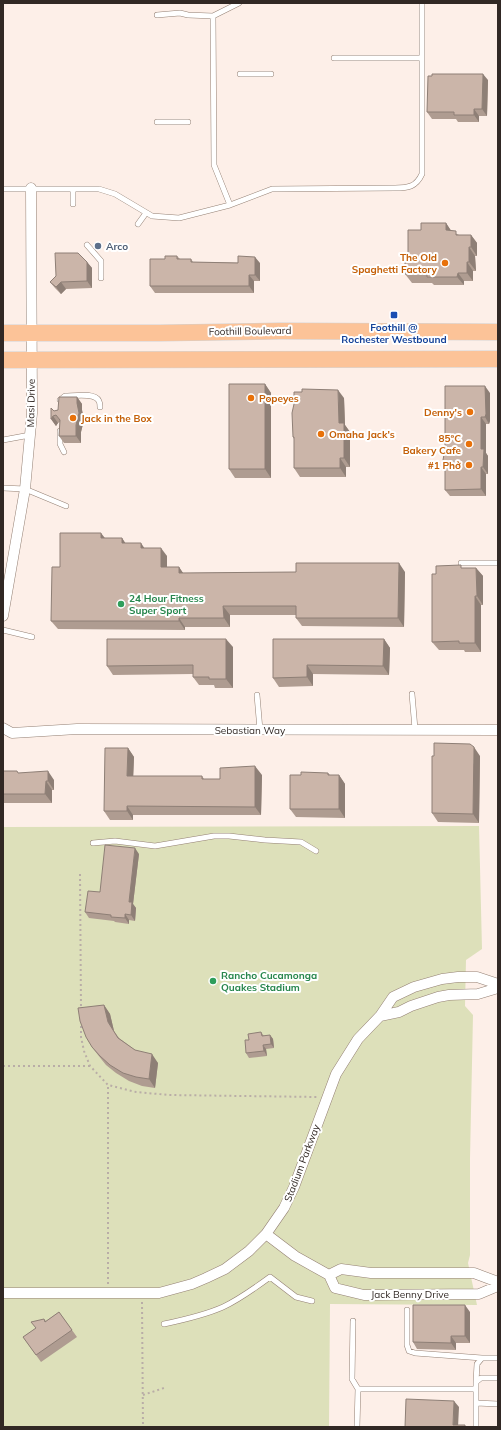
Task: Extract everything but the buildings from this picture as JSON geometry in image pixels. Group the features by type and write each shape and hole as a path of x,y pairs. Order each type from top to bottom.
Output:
{"main road":[{"name":"Foothill Boulevard","path":"3,333 280,331 498,332"},
{"path":"3,360 498,358"}],"street":[{"name":"Masi Drive","path":"3,616 25,489 32,413 31,188"},
{"name":"Sebastian Way","path":"3,728 12,733 77,729 498,730"},
{"name":"Stadium Parkway","path":"3,1293 159,1293 211,1276 241,1258 266,1234 284,1208 294,1187 336,1074 347,1054 358,1039 380,1016 393,997 414,987 442,979 477,977 498,984"},
{"path":"380,1016 399,1012 411,1006 438,997 478,994 498,988"},
{"name":"Jack Benny Drive","path":"266,1234 295,1256 329,1275 336,1288 364,1295 479,1294 498,1286"},
{"name":"Jack Benny Drive","path":"329,1275 342,1269 371,1273 474,1273 498,1282"}],"lane":[{"path":"157,15 180,13 188,15 213,16 239,3"},
{"path":"3,189 98,189 115,194 152,216 179,218 230,205 272,189 405,188 413,185 418,181 422,174 422,3"},
{"path":"213,16 214,165 230,205"},
{"path":"334,58 422,58"},
{"path":"240,74 271,74"},
{"path":"157,122 188,122"},
{"path":"73,189 73,204"},
{"path":"138,224 146,213"},
{"path":"86,244 101,261 101,278"},
{"path":"60,409 59,403 65,396 90,395 99,401 100,407"},
{"path":"60,426 60,444 64,452"},
{"path":"3,440 30,435"},
{"path":"3,488 25,489 66,506"},
{"path":"461,563 498,563"},
{"path":"3,630 32,637"},
{"path":"412,694 415,729"},
{"path":"257,695 260,730"},
{"path":"93,843 115,841 155,846 214,836 229,836 301,842 316,850"},
{"path":"164,1324 223,1307 245,1295 270,1277 296,1297 312,1302"},
{"path":"407,1310 407,1345 409,1351 415,1353 498,1358"},
{"path":"353,1321 352,1378 358,1389 357,1427"},
{"path":"476,1427 477,1364 482,1358"},
{"path":"476,1382 481,1378 498,1378"},
{"path":"358,1389 476,1389"},
{"path":"476,1403 498,1404"}],"path":[{"path":"80,874 81,1037 84,1051 90,1066 108,1085 136,1092 169,1095 327,1098"},
{"path":"3,1066 90,1066"},
{"path":"108,1085 108,1294"},
{"path":"142,1293 142,1427"},
{"path":"143,1395 164,1388"}],"green space":[{"path":"479,826 482,949 466,960 465,1006 473,1015 470,1255 468,1263 477,1305 330,1304 329,1427 3,1427 3,827"}],"place":[{"name":"Arco","path":"98,246"},
{"name":"The Old Spaghetti Factory","path":"445,263"},
{"name":"Foothill @ Rochester Westbound","path":"394,315"},
{"name":"Popeyes","path":"251,398"},
{"name":"Denny's","path":"470,412"},
{"name":"Jack in the Box","path":"73,418"},
{"name":"Omaha Jack's","path":"321,434"},
{"name":"85°C Bakery Cafe","path":"469,444"},
{"name":"#1 Phở","path":"469,465"},
{"name":"24 Hour Fitness Super Sport","path":"121,604"},
{"name":"Rancho Cucamonga Quakes Stadium","path":"213,981"}]}
